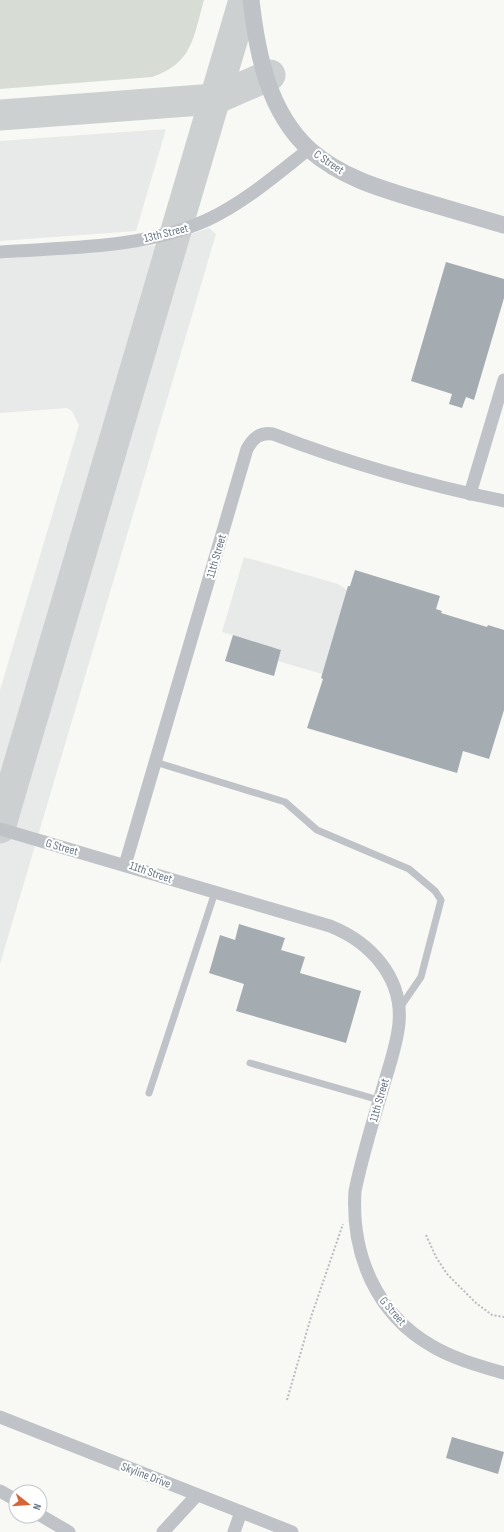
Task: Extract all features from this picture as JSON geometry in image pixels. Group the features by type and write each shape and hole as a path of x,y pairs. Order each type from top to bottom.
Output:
{"street":[{"name":"C Street","path":"252,0 258,50 265,76 276,104 287,122 309,149 331,165 364,183 504,225"},
{"name":"13th Street","path":"0,252 117,243 160,235 193,226 208,220 241,201 309,149"},
{"path":"470,494 504,380"},
{"name":"11th Street","path":"355,1191 398,1033 399,1010 390,978 382,963 372,952 352,936 330,926 125,865 247,449 254,438 264,434 273,434 330,454 470,494 504,501"},
{"name":"G Street","path":"0,829 125,865"},
{"name":"G Street","path":"355,1191 353,1211 355,1229 362,1260 373,1286 391,1311 417,1336 432,1346 450,1355 502,1371"},
{"name":"Skyline Drive","path":"0,1417 292,1532"},
{"path":"163,1532 198,1495"},
{"path":"234,1532 240,1512"},
{"path":"48,1520 69,1532"}],"lane":[{"path":"155,762 285,802 317,830 409,869 435,891 441,900 421,976 399,1010"},
{"path":"149,1093 215,892"},
{"path":"250,1063 379,1100"}],"path":[{"path":"287,1400 311,1317 344,1221"},
{"path":"426,1235 436,1257 447,1274 476,1303 492,1316 504,1317"}],"shaded area":[{"path":"0,0 204,0 194,37 189,48 184,57 166,71 152,77 0,89"},
{"path":"166,129 136,231 0,241 0,141"},
{"path":"209,228 216,234 0,964 0,690 79,425 72,411 67,408 0,413 0,259 159,245"},
{"path":"244,557 338,584 347,590 322,674 278,661 281,650 222,632"}],"building":[{"path":"446,262 504,279 504,298 474,400 466,397 462,408 449,404 452,394 411,381"},
{"path":"355,570 440,596 436,609 442,611 441,613 487,627 488,625 504,630 504,710 489,759 463,751 457,773 307,728 323,679 321,678 348,586 350,586"},
{"path":"233,635 281,650 274,676 225,661"},
{"path":"239,924 285,938 281,950 305,957 300,973 361,991 346,1043 236,1011 244,984 209,973 220,935 235,940"},
{"path":"452,1437 504,1452 498,1474 446,1458"}],"taxiway":[{"path":"0,828 244,0"},
{"path":"0,115 215,99 270,75"}]}
